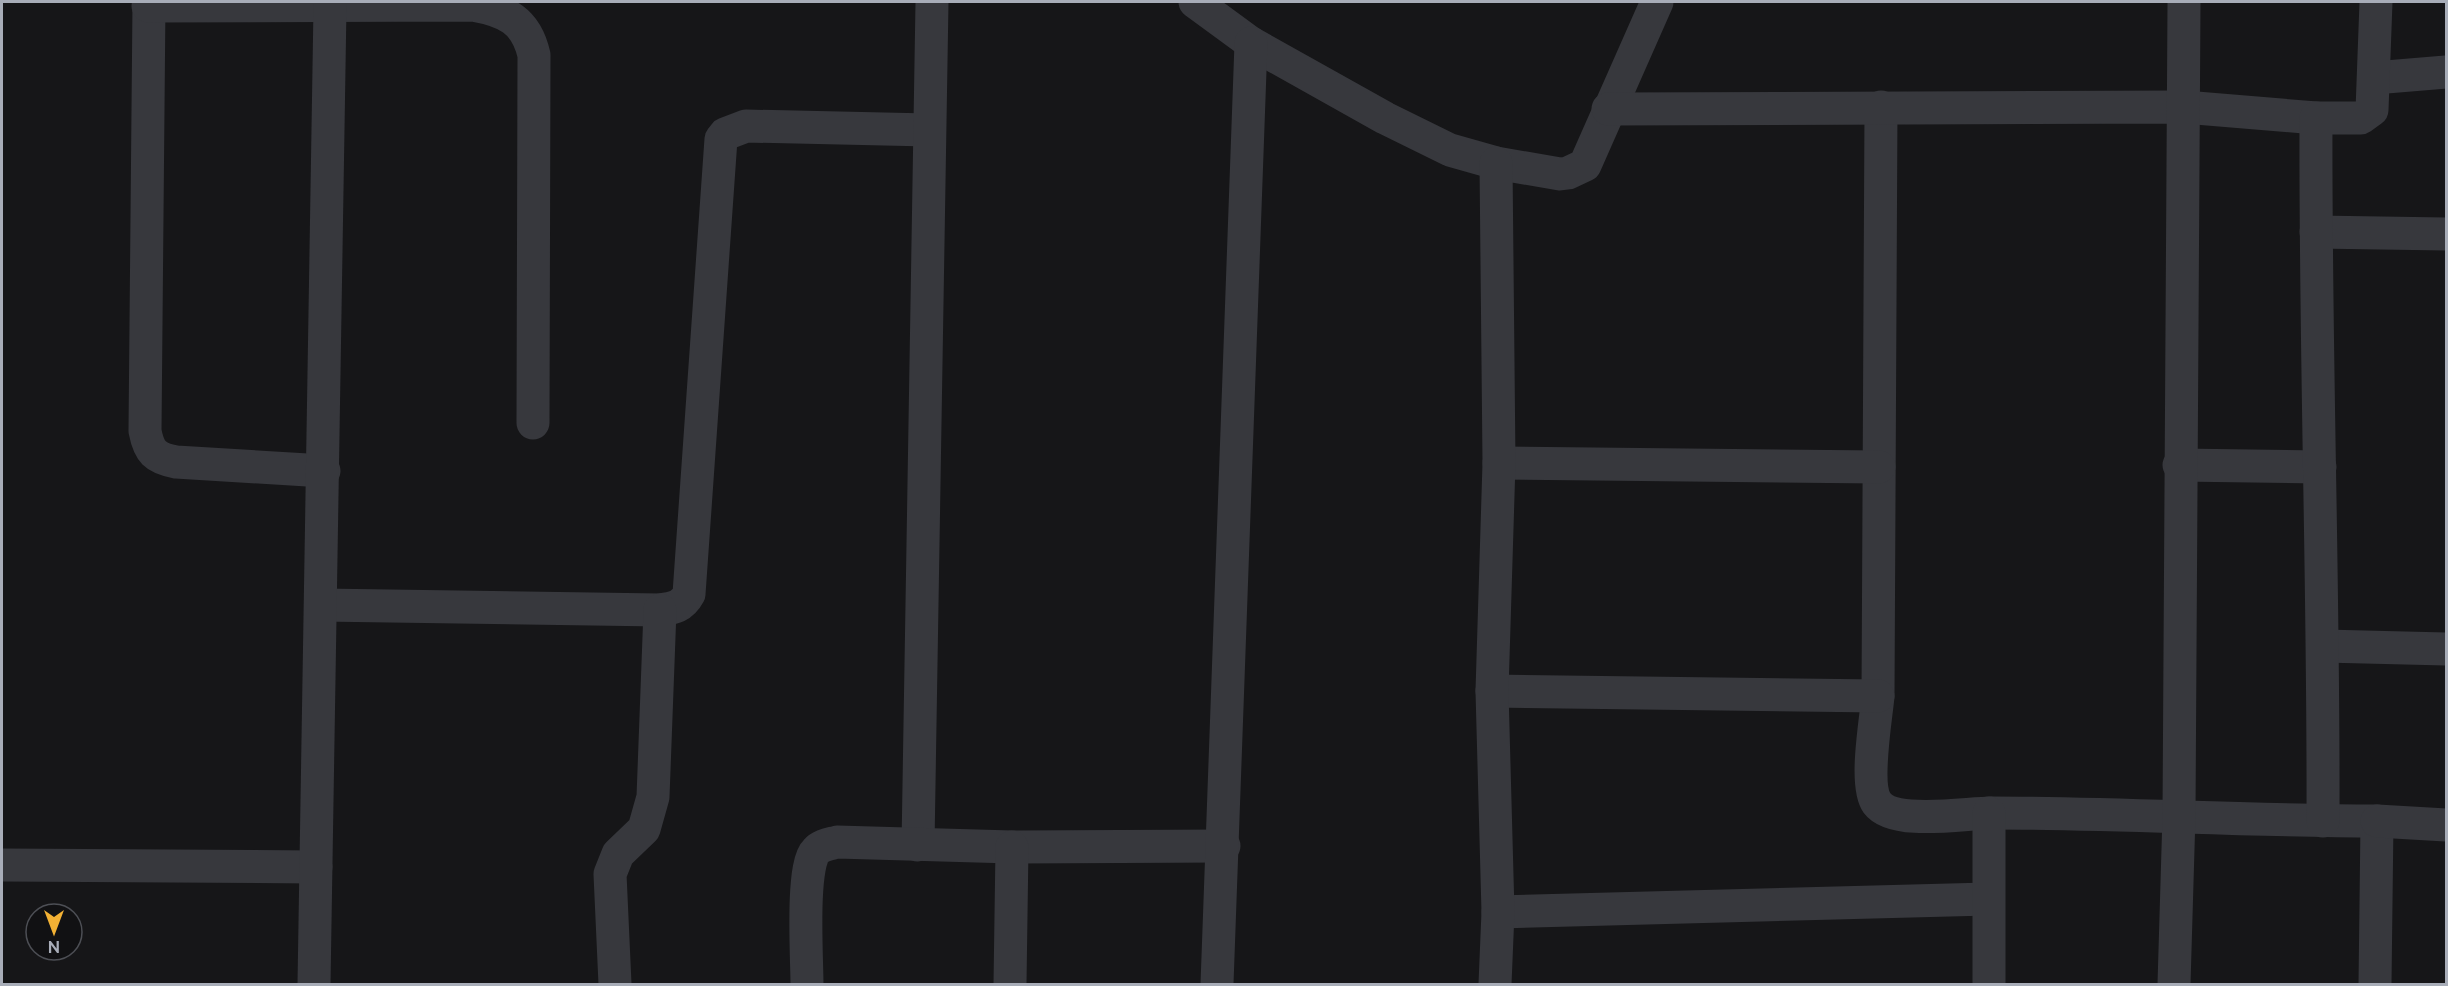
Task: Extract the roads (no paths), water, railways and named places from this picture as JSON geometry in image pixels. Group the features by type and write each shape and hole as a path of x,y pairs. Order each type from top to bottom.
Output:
{"street":[{"path":"918,845 932,2"},
{"path":"1195,2 1251,43 1385,118 1450,150 1542,173 1568,174 1586,165 1608,109 1657,2"},
{"path":"2174,984 2179,815 2179,465 2184,2"},
{"path":"1608,109 2184,107 2316,118 2361,118 2372,110 2376,2"},
{"path":"324,471 176,462 159,458 148,446 145,431 148,4 330,7 473,5 508,16 521,25 530,37 534,55 533,423"},
{"path":"314,984 330,7"},
{"path":"1217,984 1224,846 1251,43"},
{"path":"2374,78 2446,72"},
{"path":"1881,107 1878,696 1872,778 1877,803 1887,813 1905,816 1989,813 2179,815 2446,825"},
{"path":"2316,118 2324,646 2323,821"},
{"path":"321,605 660,610 676,608 684,602 689,594 722,139 725,134 746,126 929,130"},
{"path":"1495,984 1498,912 1492,691 1499,463 1496,163"},
{"path":"2316,232 2446,234"},
{"path":"1499,463 1879,467"},
{"path":"2179,465 2320,467"},
{"path":"615,984 610,874 618,854 644,829 653,797 660,610"},
{"path":"2324,646 2446,649"},
{"path":"1492,691 1878,696"},
{"path":"1989,813 1989,984"},
{"path":"2375,984 2377,821"},
{"path":"807,984 807,873 814,852 837,842 1012,847 1224,846"},
{"path":"1010,984 1012,847"},
{"path":"2,865 316,867"},
{"path":"1498,912 1988,899"}]}
